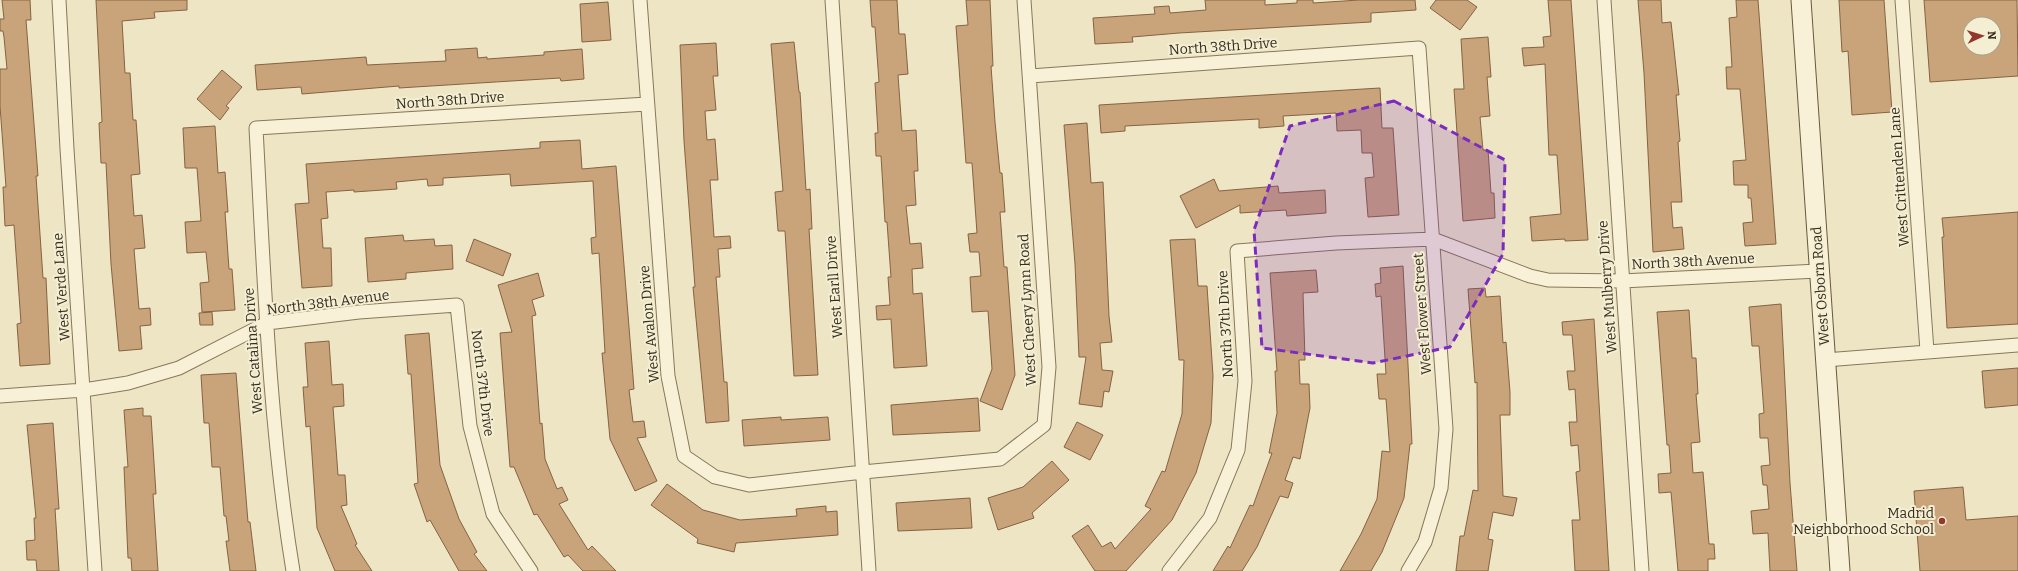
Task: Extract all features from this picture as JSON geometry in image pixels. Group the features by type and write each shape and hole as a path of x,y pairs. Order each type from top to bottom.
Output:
{"street":[{"name":"West Verde Lane","path":"59,0 95,571"},
{"name":"West Avalon Drive","path":"640,0 668,376 684,456 714,477 749,485 863,472"},
{"name":"West Earll Drive","path":"832,0 869,571"},
{"name":"West Cheery Lynn Road","path":"863,472 1000,459 1044,425 1049,367 1024,0"},
{"name":"West Mulberry Drive","path":"1604,0 1642,571"},
{"name":"West Osborn Road","path":"1801,0 1818,271 1840,571"},
{"name":"West Crittenden Lane","path":"1902,0 1927,351"},
{"name":"North 38th Drive","path":"1030,76 1419,48"},
{"name":"West Flower Street","path":"1408,571 1425,542 1441,488 1446,429 1419,48"},
{"name":"North 38th Drive","path":"256,128 647,104"},
{"name":"West Catalina Drive","path":"256,128 266,323 281,498 293,571"},
{"name":"North 38th Avenue","path":"1433,239 1530,276 1548,280 1622,281 1818,271"},
{"name":"North 37th Drive","path":"1169,571 1210,518 1238,450 1245,381 1237,251 1336,243 1433,239"},
{"name":"North 38th Avenue","path":"0,396 84,390 128,383 179,368 266,323 359,312 457,305"},
{"name":"North 37th Drive","path":"457,305 470,426 493,514 531,571"},
{"path":"1825,360 2018,345"}],"highlighted area":[{"path":"1394,101 1505,160 1503,254 1450,347 1373,363 1262,348 1254,230 1290,126"}],"building":[{"path":"2,0 30,0 31,20 26,20 38,176 36,176 43,278 46,278 50,364 20,366 17,324 21,323 14,225 5,226 3,187 6,187 0,106 0,69 7,69 3,31 0,31 0,19 4,19"},
{"path":"96,0 187,0 187,10 154,12 155,18 122,21 125,73 130,73 133,120 136,120 140,174 131,175 134,216 142,215 145,248 134,249 139,309 150,308 151,325 140,326 142,349 119,351 111,264 106,163 101,163 99,123 102,122"},
{"path":"870,0 897,0 899,34 905,34 908,74 898,75 902,131 916,130 918,171 914,171 916,205 906,206 910,244 921,243 923,268 912,269 913,294 922,293 927,366 894,368 891,319 877,320 876,306 890,305 888,277 891,277 887,222 885,222 881,156 876,156 875,133 878,133 875,83 879,82 875,27 872,27"},
{"path":"966,0 990,0 993,66 991,66 995,122 1000,173 1002,173 1005,212 1000,212 1004,267 1007,267 1015,375 1002,410 980,401 992,369 988,311 972,312 970,277 981,276 979,252 970,252 968,234 977,233 972,163 966,163 956,26 968,25"},
{"path":"1205,0 1265,0 1265,5 1297,3 1297,0 1313,0 1313,3 1359,0 1415,0 1416,10 1371,13 1371,22 1179,33 1132,37 1133,42 1095,44 1093,18 1155,14 1154,7 1169,6 1170,13 1206,10"},
{"path":"1436,0 1467,0 1477,7 1460,30 1430,8"},
{"path":"1548,0 1571,0 1588,240 1565,241 1565,239 1532,241 1530,217 1561,214 1557,155 1549,155 1545,64 1524,66 1522,48 1544,47 1543,37 1551,36"},
{"path":"1638,0 1661,0 1662,23 1671,22 1679,95 1676,95 1680,141 1678,142 1682,202 1671,202 1673,228 1682,227 1684,249 1653,252 1644,73"},
{"path":"1736,0 1758,0 1776,244 1745,246 1743,223 1753,222 1751,198 1748,198 1748,185 1734,185 1733,161 1746,160 1740,89 1727,89 1726,67 1732,67 1729,18 1737,17"},
{"path":"1839,0 1884,0 1892,112 1852,115 1848,51 1842,52"},
{"path":"1924,0 2017,0 2018,76 1930,82"},
{"path":"608,2 611,40 582,42 580,4"},
{"path":"1488,37 1491,77 1487,77 1490,116 1480,117 1483,150 1488,150 1491,193 1494,193 1495,218 1463,221 1454,89 1464,89 1461,39"},
{"path":"794,42 800,92 806,190 810,189 812,229 809,229 818,375 794,376 785,231 778,231 775,192 783,191 771,44"},
{"path":"716,43 718,76 713,76 716,110 705,111 707,140 715,139 718,180 710,180 714,237 730,236 731,248 718,249 720,277 716,277 724,382 727,382 729,421 706,423 693,287 695,287 684,141 680,45"},
{"path":"477,48 478,58 487,57 487,59 544,55 544,52 582,49 584,79 561,81 560,78 399,88 399,86 302,94 301,87 257,90 255,65 366,57 367,65 446,61 445,50"},
{"path":"222,70 242,87 226,106 229,108 220,120 197,99"},
{"path":"1380,88 1382,128 1393,128 1399,215 1368,217 1365,178 1374,177 1372,153 1362,153 1361,130 1337,131 1336,113 1283,116 1284,126 1259,128 1259,119 1125,126 1125,131 1101,133 1099,105"},
{"path":"1087,123 1091,183 1103,182 1109,316 1112,342 1100,343 1102,370 1113,371 1109,392 1104,391 1102,407 1079,404 1086,357 1079,357 1075,264 1064,125"},
{"path":"215,126 218,173 225,172 228,212 225,212 229,269 232,269 235,310 202,312 200,283 209,282 206,252 187,253 185,222 201,221 197,168 185,168 183,128"},
{"path":"580,140 582,169 616,166 634,389 629,390 633,422 644,421 646,437 637,438 657,481 635,491 610,439 602,353 605,353 599,253 592,254 591,238 596,237 593,181 511,186 510,174 443,178 443,185 428,186 427,179 396,182 397,189 326,192 328,218 321,219 323,248 331,248 332,286 302,288 295,204 309,203 306,164 540,148 540,142"},
{"path":"1214,179 1219,191 1278,186 1279,193 1325,190 1326,213 1287,216 1286,210 1240,213 1240,205 1196,228 1180,196"},
{"path":"2018,212 2018,324 1947,328 1942,218"},
{"path":"403,235 404,241 434,239 435,246 452,245 453,269 406,273 406,279 368,282 365,238"},
{"path":"474,239 511,254 503,276 466,261"},
{"path":"1195,239 1198,286 1207,286 1213,376 1211,423 1196,473 1172,520 1126,571 1095,571 1072,536 1088,525 1102,547 1111,542 1115,549 1151,509 1145,506 1162,471 1165,472 1182,414 1184,360 1179,360 1170,240"},
{"path":"1403,266 1412,444 1410,444 1404,498 1382,552 1371,571 1340,571 1361,534 1377,499 1382,451 1390,452 1386,399 1379,399 1377,374 1386,374 1381,296 1376,297 1375,284 1381,283 1380,268"},
{"path":"1316,270 1318,292 1303,293 1305,360 1299,360 1300,384 1309,384 1310,408 1300,459 1293,457 1285,480 1293,483 1288,498 1280,496 1257,547 1242,571 1213,571 1228,546 1230,548 1250,505 1253,506 1272,453 1269,453 1277,413 1275,371 1277,371 1270,273"},
{"path":"538,273 544,296 532,300 536,315 532,316 540,424 542,423 545,459 557,489 562,487 568,500 559,504 588,550 592,546 616,571 583,571 568,555 564,557 537,514 534,515 514,467 510,467 500,333 512,332 498,285"},
{"path":"1485,288 1486,297 1500,296 1503,343 1506,342 1510,392 1510,415 1500,415 1503,496 1517,498 1513,516 1493,512 1488,539 1493,540 1488,571 1456,571 1460,536 1464,536 1473,490 1478,491 1477,382 1475,383 1468,289"},
{"path":"1781,304 1790,483 1797,571 1770,571 1768,533 1753,534 1751,511 1769,509 1767,485 1763,485 1761,466 1770,465 1768,438 1760,438 1759,414 1764,413 1759,346 1752,346 1749,307"},
{"path":"1689,310 1692,358 1696,358 1698,394 1696,394 1700,442 1691,443 1693,473 1703,472 1709,544 1714,544 1715,559 1708,559 1708,571 1678,571 1671,492 1659,493 1658,474 1671,473 1669,445 1667,445 1657,312"},
{"path":"212,312 213,325 200,325 199,313"},
{"path":"1594,319 1609,571 1575,571 1572,520 1580,520 1576,472 1580,471 1578,445 1571,446 1569,422 1577,422 1575,389 1569,390 1567,371 1575,371 1572,335 1563,335 1562,322"},
{"path":"429,333 440,465 459,519 477,552 474,554 487,571 459,571 430,520 427,522 414,484 418,483 411,374 408,374 405,335"},
{"path":"329,341 332,385 343,384 344,406 333,407 338,475 345,475 347,505 341,506 357,544 355,545 372,571 335,571 317,528 310,426 306,427 303,387 308,387 305,343"},
{"path":"2018,368 2018,405 1985,408 1982,371"},
{"path":"236,373 248,522 250,522 256,571 230,571 226,541 229,541 226,516 224,516 220,467 212,467 209,423 204,423 201,375"},
{"path":"978,398 980,431 893,435 891,405"},
{"path":"143,408 143,416 151,416 156,494 153,494 158,571 132,571 131,558 128,558 124,467 128,467 124,410"},
{"path":"781,417 781,420 828,417 830,440 744,446 742,420"},
{"path":"1077,422 1103,435 1090,460 1064,447"},
{"path":"53,423 59,509 55,509 59,571 37,571 36,560 27,560 26,541 35,540 34,518 36,518 27,425"},
{"path":"1052,461 1069,480 1032,513 1034,518 998,530 988,498 1023,487"},
{"path":"667,484 703,510 740,520 797,516 796,509 826,506 826,512 837,511 838,535 736,543 734,552 697,543 698,539 651,505"},
{"path":"1963,487 1966,520 2018,516 2018,571 1920,571 1914,491"},
{"path":"970,498 972,528 898,531 896,503"}],"place":[{"name":"Madrid Neighborhood School","path":"1942,521"}]}
